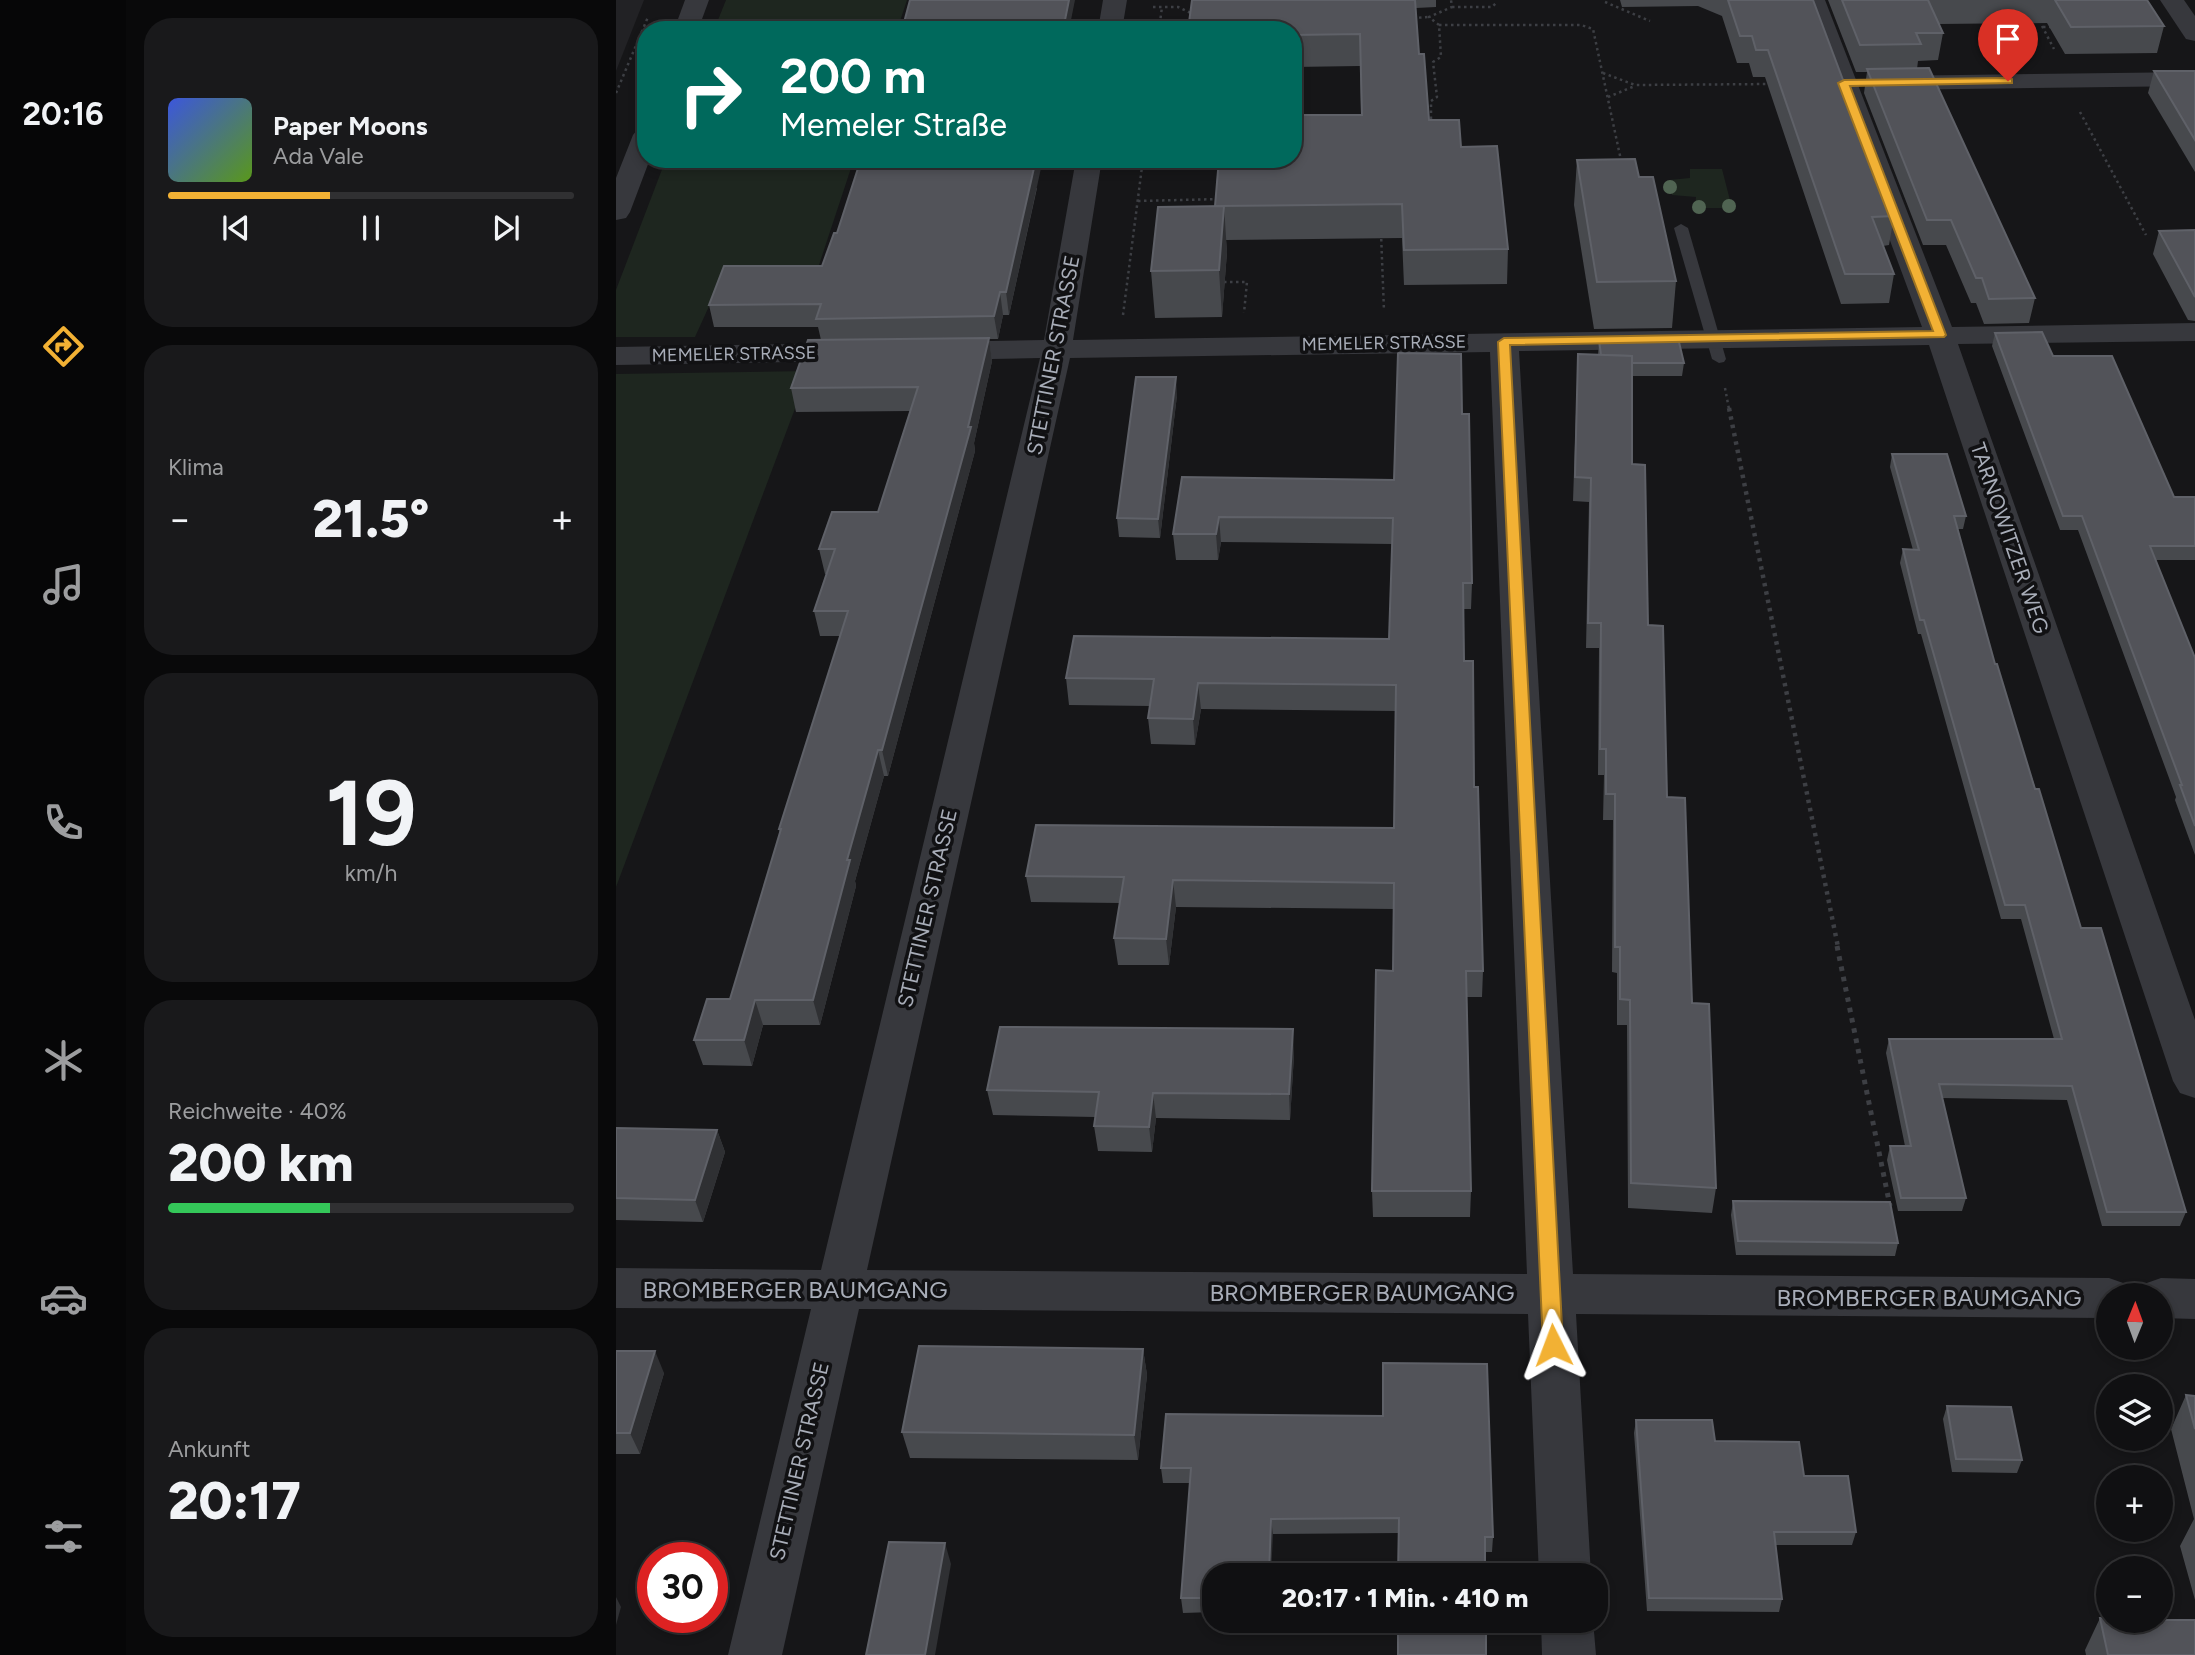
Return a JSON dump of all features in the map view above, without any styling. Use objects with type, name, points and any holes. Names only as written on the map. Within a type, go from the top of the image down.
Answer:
[{"type":"street","points":[[689,21],[697,0]]},
{"type":"street","name":"TARNOWITZER WEG","points":[[1813,0],[1940,335],[2195,1081]]},
{"type":"street","points":[[2172,0],[2195,34]]},
{"type":"street","points":[[1844,83],[2195,79]]},
{"type":"street","points":[[616,212],[637,158]]},
{"type":"street","name":"STETTINER STRASSE","points":[[755,1655],[1057,349],[1087,168]]},
{"type":"street","name":"MEMELER STRASSE","points":[[616,356],[1504,342],[1716,349],[1940,335],[2195,332]]},
{"type":"street","points":[[1504,342],[1564,1563]]},
{"type":"street","name":"BROMBERGER BAUMGANG","points":[[616,1288],[2096,1298]]},
{"type":"street","points":[[2174,1298],[2195,1299]]},
{"type":"street","points":[[1568,1633],[1569,1655]]},
{"type":"lane","points":[[1681,228],[1716,349]]},
{"type":"path","points":[[1451,0],[1452,7]]},
{"type":"path","points":[[1605,2],[1650,21]]},
{"type":"path","points":[[1406,18],[1429,17],[1452,7],[1492,7],[1496,3]]},
{"type":"path","points":[[1160,21],[1162,7]]},
{"type":"path","points":[[1113,12],[1178,7],[1198,17]]},
{"type":"path","points":[[646,21],[652,8]]},
{"type":"path","points":[[1429,17],[1439,25],[1581,24],[1593,29],[1624,177]]},
{"type":"path","points":[[1431,131],[1431,102],[1437,97],[1433,62],[1441,57],[1439,25]]},
{"type":"path","points":[[2043,27],[2056,27]]},
{"type":"path","points":[[616,93],[637,43]]},
{"type":"path","points":[[1603,73],[1635,85],[1844,83]]},
{"type":"path","points":[[2063,81],[2146,235]]},
{"type":"path","points":[[1608,97],[1635,85]]},
{"type":"path","points":[[1118,348],[1142,168]]},
{"type":"path","points":[[1138,201],[1234,199]]},
{"type":"path","points":[[1381,223],[1385,344]]},
{"type":"path","points":[[1224,282],[1247,282],[1242,346]]},
{"type":"path","points":[[1716,349],[1892,1216]]},
{"type":"shaded area","points":[[616,0],[644,0],[616,71]]},
{"type":"shaded area","points":[[726,0],[907,0],[900,21],[718,21]]},
{"type":"shaded area","points":[[663,168],[851,168],[818,268],[726,269],[695,337],[616,337],[616,290]]},
{"type":"shaded area","points":[[1690,169],[1722,169],[1732,208],[1695,208],[1696,197],[1672,195],[1669,180],[1690,178]]},
{"type":"shaded area","points":[[809,371],[616,887],[616,374]]},
{"type":"building","points":[[910,0],[1069,0],[1065,21],[904,21]]},
{"type":"building","points":[[1192,0],[1415,0],[1419,54],[1424,54],[1429,120],[1459,120],[1461,147],[1497,146],[1508,249],[1404,250],[1402,204],[1215,206],[1218,168],[1302,168],[1302,115],[1362,115],[1360,34],[1302,35],[1302,21],[1189,21]]},
{"type":"building","points":[[1728,0],[1813,0],[1894,216],[1872,217],[1894,274],[1845,274],[1768,50],[1756,50],[1752,36],[1740,36]]},
{"type":"building","points":[[1842,0],[1928,0],[1943,33],[1916,33],[1921,44],[1860,45]]},
{"type":"building","points":[[2055,0],[2147,0],[2164,26],[2071,27]]},
{"type":"building","points":[[1929,68],[2035,298],[1989,299],[1982,278],[1976,278],[1951,220],[1927,220],[1867,69]]},
{"type":"building","points":[[2154,71],[2195,71],[2195,140]]},
{"type":"building","points":[[1635,159],[1639,177],[1653,177],[1676,281],[1597,282],[1577,160]]},
{"type":"building","points":[[858,168],[1034,168],[1006,292],[1000,292],[994,316],[816,319],[821,304],[709,305],[724,266],[822,266],[834,233],[837,233]]},
{"type":"building","points":[[1224,206],[1219,270],[1151,271],[1158,207]]},
{"type":"building","points":[[2195,230],[2195,297],[2159,231]]},
{"type":"building","points":[[2042,332],[2053,356],[2112,356],[2174,497],[2195,497],[2195,546],[2150,546],[2195,658],[2195,826],[2082,516],[2063,516],[1995,333]]},
{"type":"building","points":[[989,338],[968,427],[971,427],[882,750],[878,750],[847,860],[850,860],[813,1000],[755,1000],[744,1040],[694,1040],[707,999],[730,999],[779,829],[848,611],[814,611],[835,549],[819,549],[832,512],[878,512],[918,387],[791,388],[808,340]]},
{"type":"building","points":[[1678,338],[1684,363],[1632,363],[1632,356],[1601,355],[1599,340]]},
{"type":"building","points":[[1398,353],[1461,354],[1462,414],[1469,414],[1472,583],[1463,583],[1464,661],[1473,661],[1474,787],[1478,787],[1483,971],[1466,971],[1471,1191],[1372,1191],[1376,970],[1393,971],[1394,883],[1173,880],[1166,939],[1114,938],[1124,877],[1026,876],[1036,825],[1394,828],[1396,685],[1198,683],[1193,719],[1148,718],[1154,679],[1066,678],[1074,636],[1389,639],[1393,518],[1219,517],[1216,534],[1173,534],[1182,477],[1394,480]]},
{"type":"building","points":[[1578,354],[1632,356],[1632,464],[1645,465],[1648,625],[1663,626],[1667,797],[1685,798],[1692,1003],[1709,1004],[1716,1188],[1631,1183],[1630,1000],[1620,999],[1620,947],[1615,947],[1615,794],[1606,794],[1606,749],[1600,749],[1601,623],[1588,623],[1591,478],[1575,477]]},
{"type":"building","points":[[1136,377],[1176,377],[1158,519],[1117,518]]},
{"type":"building","points":[[1892,454],[1947,454],[1966,516],[1954,516],[1995,664],[2035,789],[2039,789],[2081,928],[2101,928],[2186,1212],[2107,1212],[2072,1086],[1939,1084],[1966,1198],[1901,1198],[1890,1146],[1911,1146],[1889,1039],[2062,1039],[2025,905],[2005,905],[1924,620],[1920,620],[1903,549],[1919,550]]},
{"type":"building","points":[[1000,1027],[1293,1029],[1289,1094],[1153,1093],[1149,1127],[1094,1126],[1099,1092],[987,1090]]},
{"type":"building","points":[[616,1128],[717,1130],[695,1200],[616,1198]]},
{"type":"building","points":[[1733,1201],[1890,1202],[1898,1243],[1738,1241]]},
{"type":"building","points":[[919,1346],[1143,1349],[1134,1435],[902,1432]]},
{"type":"building","points":[[616,1351],[655,1351],[630,1433],[616,1433]]},
{"type":"building","points":[[1383,1363],[1487,1364],[1493,1537],[1485,1537],[1485,1563],[1398,1563],[1399,1518],[1271,1519],[1269,1563],[1202,1563],[1202,1598],[1181,1598],[1191,1468],[1161,1468],[1166,1414],[1383,1416]]},
{"type":"building","points":[[2186,1395],[2195,1396],[2195,1429]]},
{"type":"building","points":[[1947,1406],[2011,1407],[2022,1460],[1956,1459]]},
{"type":"building","points":[[1636,1420],[1712,1420],[1715,1441],[1799,1442],[1804,1476],[1848,1476],[1856,1532],[1774,1532],[1782,1599],[1649,1598]]},
{"type":"building","points":[[889,1542],[945,1543],[925,1655],[866,1655]]},
{"type":"building","points":[[2173,1620],[2195,1620],[2195,1655],[2108,1655],[2103,1633],[2173,1633]]},
{"type":"building","points":[[1398,1633],[1486,1633],[1486,1655],[1398,1655]]},
{"type":"route","points":[[1553,1345],[1504,342],[1940,335],[1844,83],[2008,81]]}]
